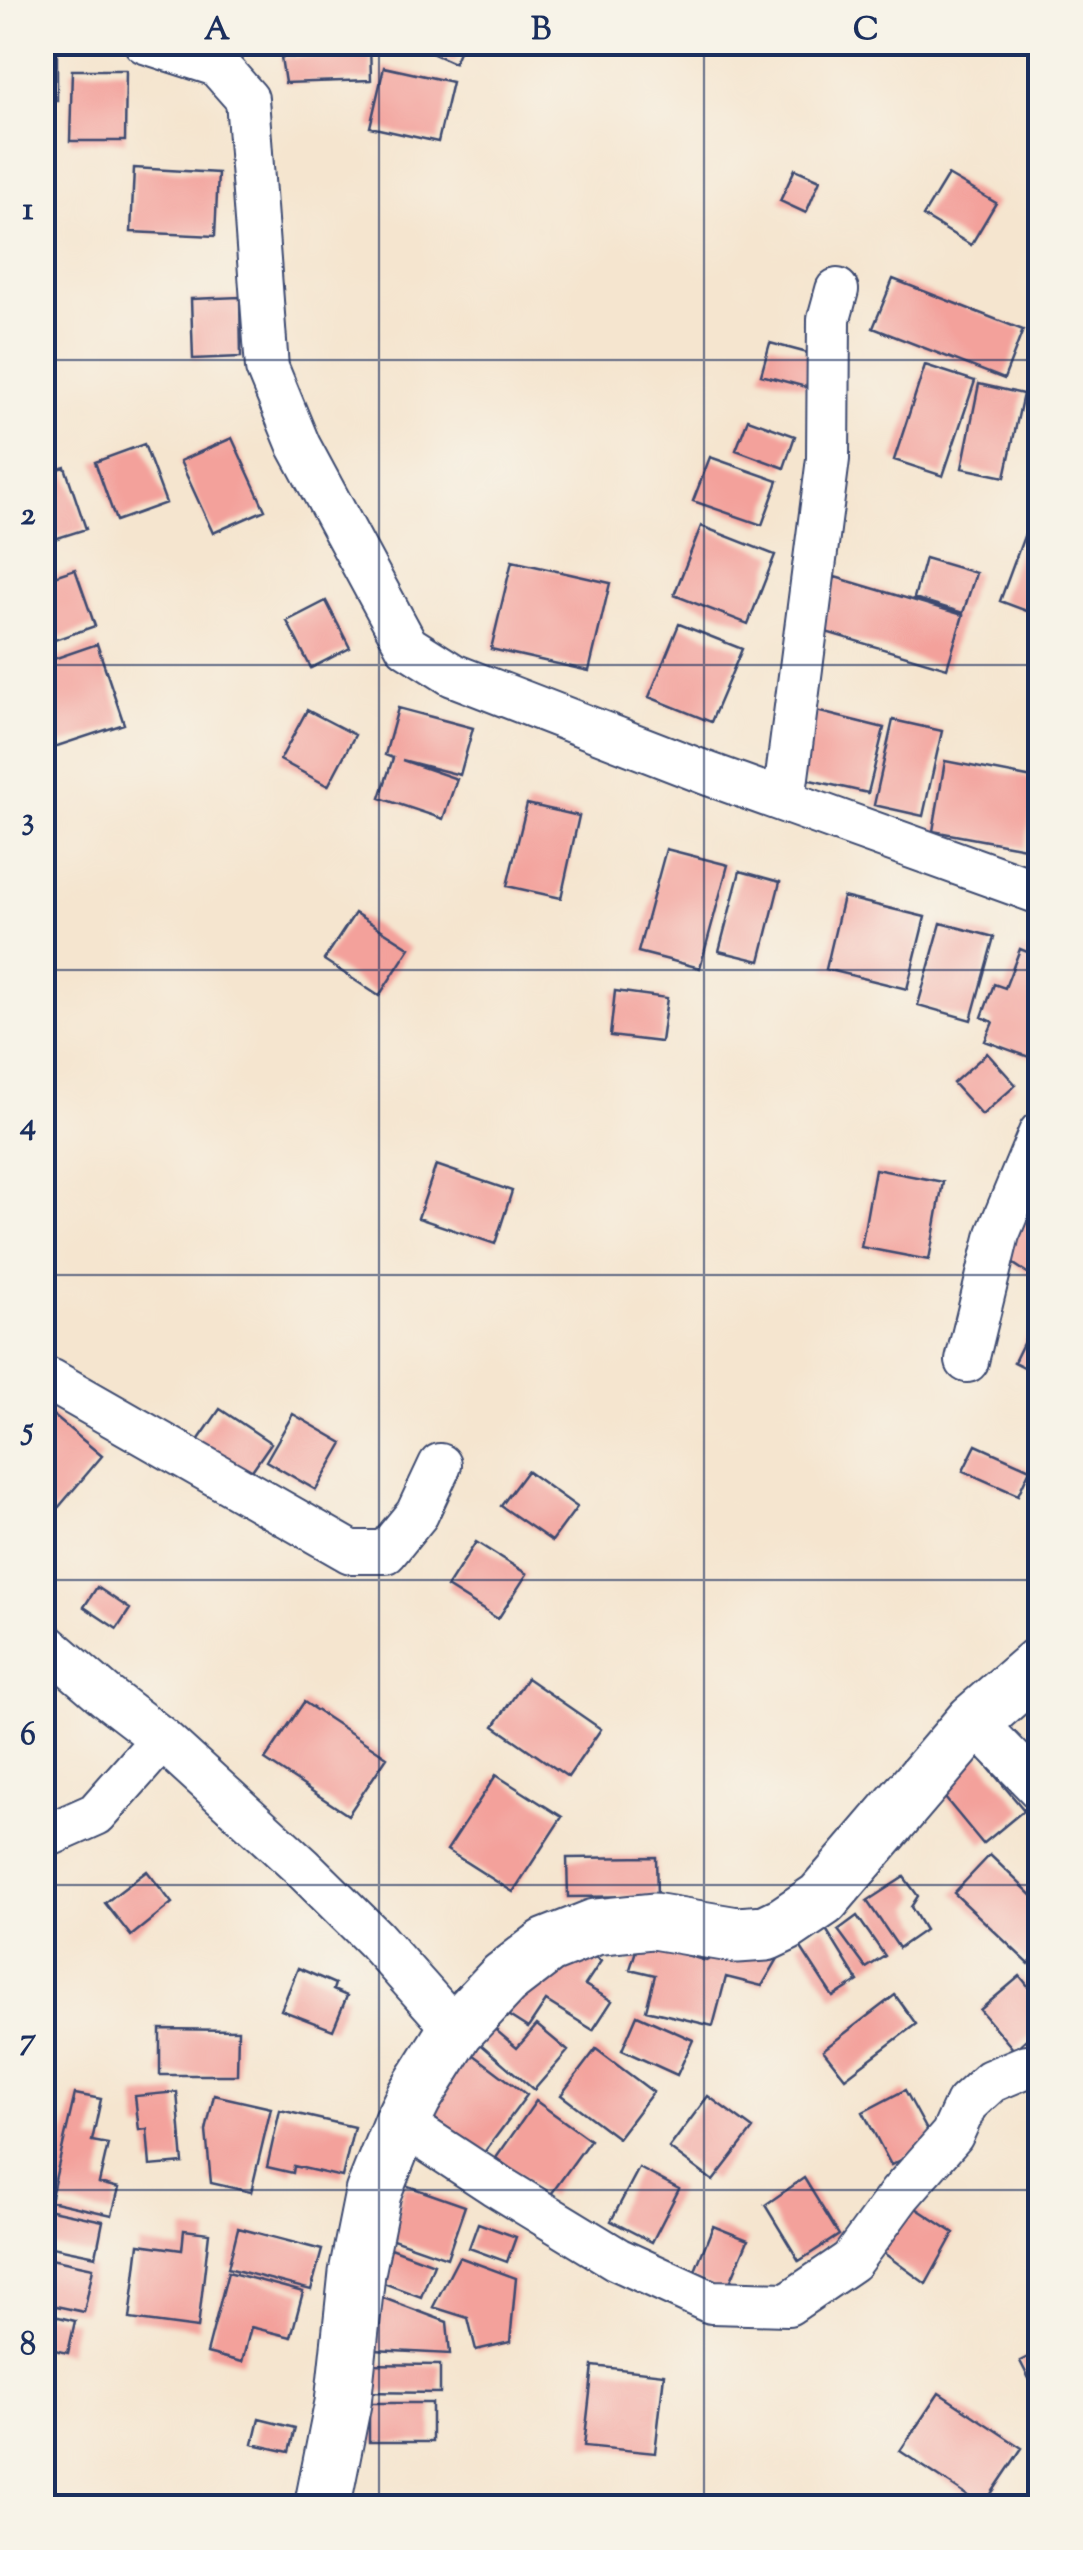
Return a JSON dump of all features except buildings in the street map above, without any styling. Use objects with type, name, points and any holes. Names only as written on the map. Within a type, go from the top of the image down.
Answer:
[{"type":"street","points":[[145,42],[216,65],[248,100],[267,368],[299,446],[407,646],[453,675],[706,773],[1040,893]]},
{"type":"street","points":[[784,800],[828,459],[829,319],[837,290]]},
{"type":"street","points":[[967,1361],[998,1234],[1040,1133]]},
{"type":"street","points":[[45,1379],[351,1552],[386,1552],[417,1514],[440,1465]]},
{"type":"street","points":[[42,1642],[162,1739],[302,1867],[363,1927],[456,2030]]},
{"type":"street","points":[[322,2508],[343,2403],[357,2273],[373,2193],[401,2123],[456,2030],[504,1979],[547,1946],[595,1927],[654,1921],[736,1935],[766,1933],[785,1924],[822,1900],[974,1722],[1040,1664]]},
{"type":"street","points":[[974,1722],[1040,1789]]},
{"type":"street","points":[[42,1838],[96,1814],[162,1739]]},
{"type":"street","points":[[401,2123],[618,2259],[712,2302],[788,2304],[851,2260],[900,2194],[952,2135],[966,2104],[991,2080],[1027,2066]]}]
